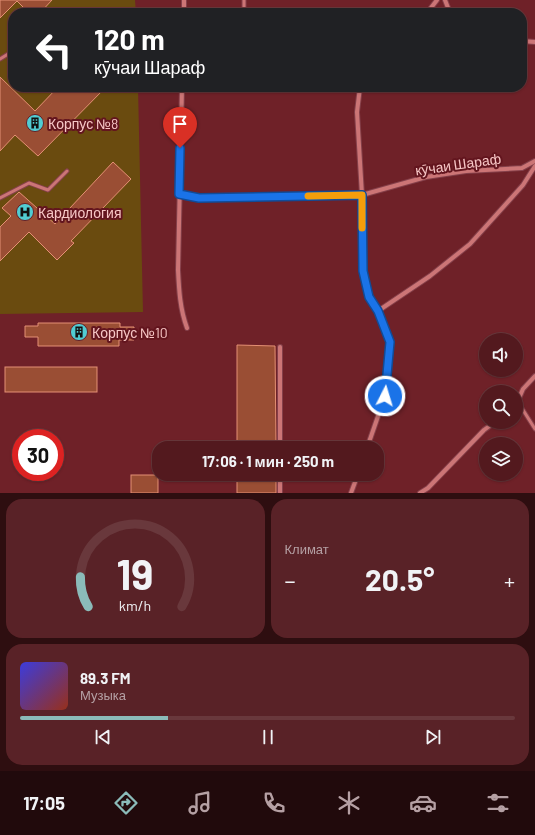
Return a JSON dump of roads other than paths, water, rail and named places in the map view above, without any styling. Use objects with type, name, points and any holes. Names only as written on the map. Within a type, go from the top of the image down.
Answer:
[{"type":"street","points":[[431,8],[437,0]]},
{"type":"street","points":[[182,92],[179,194],[179,296],[183,317],[187,328]]},
{"type":"street","points":[[359,92],[357,112],[362,195],[363,271],[369,297],[378,311],[390,342],[385,396],[369,441]]},
{"type":"street","name":"кӯчаи Шараф","points":[[179,194],[199,198],[362,195],[426,177],[466,171],[522,168],[535,161]]},
{"type":"street","points":[[378,311],[430,276],[470,244],[523,185],[535,166]]},
{"type":"street","points":[[280,347],[280,441]]},
{"type":"street","points":[[523,389],[535,376]]},
{"type":"street","points":[[420,493],[428,488],[485,429]]},
{"type":"street","points":[[280,481],[280,493]]},
{"type":"street","points":[[351,493],[355,481]]},
{"type":"lane","points":[[0,198],[29,183],[48,190],[67,171]]},
{"type":"lane","points":[[523,412],[535,429]]},
{"type":"place","name":"Корпус №8","points":[[35,123]]},
{"type":"place","name":"Кардиология","points":[[25,212]]},
{"type":"place","name":"Корпус №10","points":[[79,332]]}]
